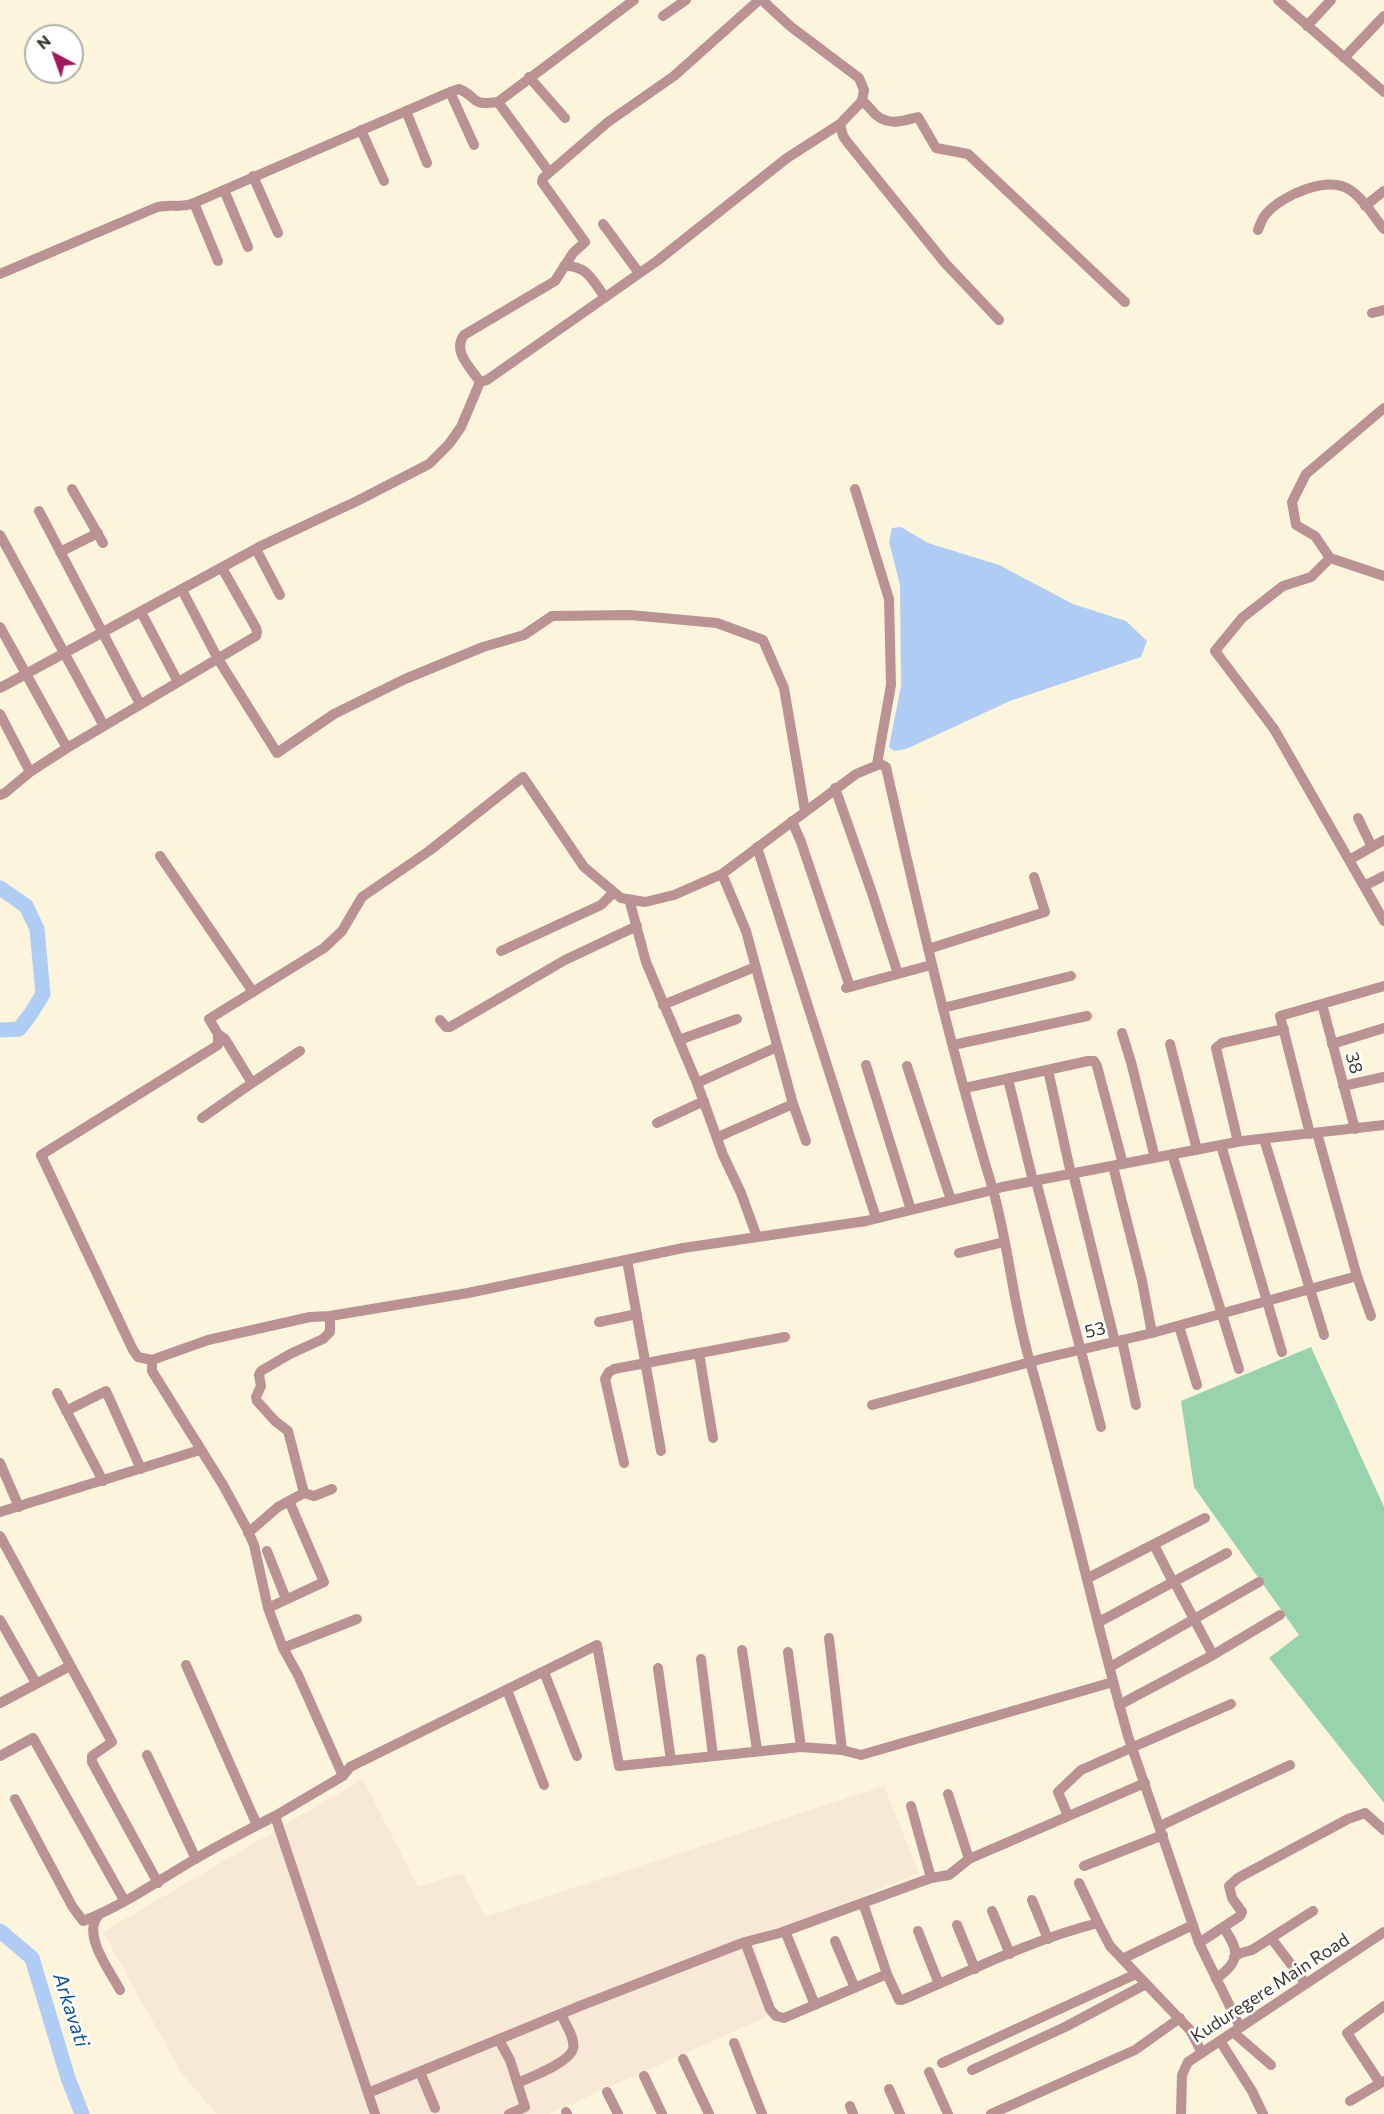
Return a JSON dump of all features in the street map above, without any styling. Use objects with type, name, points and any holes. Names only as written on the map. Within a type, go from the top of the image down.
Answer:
[{"type":"street","points":[[0,274],[155,208],[167,204],[184,208],[194,204],[253,176],[450,92],[459,90],[482,104],[498,102],[634,0]]},
{"type":"street","points":[[663,16],[686,0]]},
{"type":"street","points":[[761,0],[790,26],[859,78],[864,90],[862,101],[840,124],[787,158],[639,273],[487,380],[480,382],[459,352],[459,342],[464,335],[555,281],[573,253],[585,242],[542,182],[549,172],[608,122],[674,76],[761,0]]},
{"type":"street","points":[[1278,0],[1384,92]]},
{"type":"street","points":[[1307,26],[1332,0]]},
{"type":"street","points":[[1344,58],[1384,16]]},
{"type":"street","points":[[530,77],[565,118]]},
{"type":"street","points":[[450,92],[474,145]]},
{"type":"street","points":[[862,101],[878,116],[895,123],[918,117],[936,148],[968,154],[1125,302]]},
{"type":"street","points":[[498,102],[549,172]]},
{"type":"street","points":[[406,111],[427,164]]},
{"type":"street","points":[[840,124],[848,144],[945,264],[999,320]]},
{"type":"street","points":[[361,130],[384,181]]},
{"type":"street","points":[[253,176],[278,233]]},
{"type":"street","points":[[1258,230],[1265,214],[1279,203],[1319,185],[1340,184],[1352,191],[1384,229]]},
{"type":"street","points":[[224,190],[248,247]]},
{"type":"street","points":[[1365,206],[1384,191]]},
{"type":"street","points":[[194,204],[219,261]]},
{"type":"street","points":[[603,224],[639,273]]},
{"type":"street","points":[[564,266],[583,268],[605,297]]},
{"type":"street","points":[[1372,313],[1384,310]]},
{"type":"street","points":[[0,688],[256,549],[429,464],[449,444],[461,427],[480,382]]},
{"type":"street","points":[[1384,408],[1306,474],[1292,502],[1296,525],[1315,536],[1330,558],[1384,576]]},
{"type":"street","points":[[60,552],[100,538],[72,489]]},
{"type":"street","points":[[855,489],[889,599],[891,685],[882,766],[931,965],[993,1190],[1030,1363],[1088,1578],[1119,1705],[1199,1943],[1237,2029],[1271,2065]]},
{"type":"street","points":[[39,511],[140,704]]},
{"type":"street","points":[[0,535],[104,726]]},
{"type":"street","points":[[256,549],[280,595]]},
{"type":"street","points":[[1330,558],[1311,577],[1283,586],[1242,618],[1215,651],[1274,729],[1384,921]]},
{"type":"street","points":[[0,795],[67,748],[252,639],[257,632],[222,568]]},
{"type":"street","points":[[182,590],[218,659],[277,753],[334,714],[405,679],[483,647],[524,635],[552,616],[630,615],[717,623],[763,640],[784,688],[805,811]]},
{"type":"street","points":[[141,612],[178,682]]},
{"type":"street","points":[[0,627],[67,748]]},
{"type":"street","points":[[0,714],[30,772]]},
{"type":"street","points":[[252,1083],[225,1039],[218,1034],[209,1019],[324,948],[342,931],[362,897],[429,851],[523,777],[584,867],[621,898],[645,902],[674,895],[722,874],[835,788],[856,774],[882,766]]},
{"type":"street","points":[[835,788],[898,974]]},
{"type":"street","points":[[1359,818],[1372,847]]},
{"type":"street","points":[[792,821],[801,842],[848,988],[931,965]]},
{"type":"street","points":[[1349,860],[1384,840]]},
{"type":"street","points":[[757,847],[876,1218]]},
{"type":"street","points":[[160,856],[253,992]]},
{"type":"street","points":[[722,874],[746,931],[793,1104],[806,1141]]},
{"type":"street","points":[[1364,886],[1384,876]]},
{"type":"street","points":[[928,949],[1044,912],[1034,877]]},
{"type":"street","points":[[501,951],[601,905],[614,892]]},
{"type":"street","points":[[629,899],[646,962],[697,1083],[723,1155],[741,1193],[757,1237]]},
{"type":"street","points":[[440,1020],[446,1028],[450,1027],[565,960],[637,926]]},
{"type":"street","points":[[663,1005],[755,967]]},
{"type":"street","points":[[943,1008],[1071,976]]},
{"type":"street","points":[[1371,1316],[1280,1016],[1384,986]]},
{"type":"street","name":"38","points":[[1322,1004],[1355,1129]]},
{"type":"street","points":[[953,1045],[1086,1016]]},
{"type":"street","points":[[678,1040],[737,1019]]},
{"type":"street","points":[[1332,1044],[1384,1028]]},
{"type":"street","points":[[1238,1142],[1216,1048],[1222,1043],[1284,1029]]},
{"type":"street","points":[[1122,1033],[1155,1158]]},
{"type":"street","points":[[218,1034],[218,1045],[41,1155],[138,1357],[152,1360],[208,1340],[310,1317],[330,1316],[468,1293],[683,1248],[876,1218],[1034,1181],[1172,1154],[1264,1138],[1384,1125]]},
{"type":"street","points":[[1170,1044],[1197,1150]]},
{"type":"street","points":[[697,1083],[777,1047]]},
{"type":"street","points":[[202,1118],[300,1051]]},
{"type":"street","points":[[965,1088],[1094,1061],[1100,1076],[1152,1333]]},
{"type":"street","points":[[866,1065],[911,1210]]},
{"type":"street","points":[[907,1066],[951,1200]]},
{"type":"street","points":[[1048,1070],[1072,1174],[1136,1405]]},
{"type":"street","points":[[1343,1086],[1384,1077]]},
{"type":"street","points":[[1008,1079],[1101,1427]]},
{"type":"street","points":[[657,1123],[704,1101]]},
{"type":"street","points":[[718,1137],[793,1104]]},
{"type":"street","points":[[1264,1138],[1324,1335]]},
{"type":"street","points":[[1221,1145],[1282,1352]]},
{"type":"street","points":[[1172,1154],[1239,1369]]},
{"type":"street","points":[[959,1253],[1004,1242]]},
{"type":"street","points":[[627,1260],[662,1451]]},
{"type":"street","name":"53","points":[[872,1405],[1045,1358],[1179,1326],[1357,1275]]},
{"type":"street","points":[[599,1322],[637,1314]]},
{"type":"street","points":[[304,1492],[288,1431],[275,1421],[257,1401],[256,1397],[261,1386],[259,1375],[261,1371],[290,1354],[323,1339],[330,1332],[330,1316]]},
{"type":"street","points":[[1179,1326],[1197,1385]]},
{"type":"street","points":[[624,1463],[605,1379],[609,1372],[614,1369],[784,1337]]},
{"type":"street","points":[[699,1353],[713,1437]]},
{"type":"street","points":[[152,1360],[152,1371],[223,1485],[254,1545],[268,1608],[283,1648],[298,1675],[343,1776]]},
{"type":"street","points":[[66,1411],[106,1391],[141,1469]]},
{"type":"street","points":[[57,1393],[103,1481]]},
{"type":"street","points":[[0,1512],[200,1450]]},
{"type":"street","points":[[0,1463],[19,1507]]},
{"type":"street","points":[[304,1492],[314,1496],[332,1490]]},
{"type":"street","points":[[248,1533],[278,1507],[304,1492]]},
{"type":"street","points":[[268,1608],[324,1582],[289,1502]]},
{"type":"street","points":[[1088,1578],[1206,1518]]},
{"type":"street","points":[[0,1536],[112,1742],[92,1756],[92,1762],[158,1882]]},
{"type":"street","points":[[1154,1545],[1213,1655]]},
{"type":"street","points":[[267,1551],[286,1599]]},
{"type":"street","points":[[1099,1622],[1175,1584],[1227,1553]]},
{"type":"street","points":[[1110,1667],[1259,1582]]},
{"type":"street","points":[[1119,1705],[1213,1655],[1280,1615]]},
{"type":"street","points":[[283,1648],[357,1619]]},
{"type":"street","points":[[0,1620],[36,1683]]},
{"type":"street","points":[[829,1638],[842,1750]]},
{"type":"street","points":[[15,1798],[72,1906],[83,1921],[98,1916],[196,1858],[275,1816],[343,1776],[350,1767],[597,1645],[619,1766],[801,1747],[842,1750],[861,1755],[1113,1682]]},
{"type":"street","points":[[742,1650],[757,1750]]},
{"type":"street","points":[[788,1652],[801,1747]]},
{"type":"street","points":[[700,1659],[713,1756]]},
{"type":"street","points":[[186,1665],[257,1826]]},
{"type":"street","points":[[0,1703],[70,1666]]},
{"type":"street","points":[[658,1668],[671,1761]]},
{"type":"street","points":[[544,1672],[577,1756]]},
{"type":"street","points":[[507,1690],[544,1785]]},
{"type":"street","points":[[1068,1816],[1058,1792],[1081,1770],[1232,1704]]},
{"type":"street","points":[[0,1756],[33,1738],[124,1900]]},
{"type":"street","points":[[147,1755],[196,1858]]},
{"type":"street","points":[[1084,1866],[1290,1765]]},
{"type":"street","points":[[368,2094],[561,2014],[744,1942],[785,1931],[931,1878],[949,1875],[969,1859],[1145,1783]]},
{"type":"street","points":[[948,1794],[969,1859]]},
{"type":"street","points":[[911,1806],[931,1878]]},
{"type":"street","points":[[1199,1943],[1240,1916],[1242,1912],[1232,1898],[1229,1886],[1238,1878],[1348,1819],[1365,1813],[1384,1830]]},
{"type":"street","points":[[275,1816],[375,2114]]},
{"type":"street","points":[[1079,1883],[1110,1946],[1180,2018],[1190,2030],[1202,2053]]},
{"type":"street","points":[[1032,1900],[1048,1939]]},
{"type":"street","points":[[863,1903],[887,1974],[899,2001],[1048,1939],[1098,1923]]},
{"type":"street","points":[[992,1911],[1010,1954]]},
{"type":"street","points":[[1234,1957],[1252,1950],[1313,1911]]},
{"type":"street","points":[[98,1916],[92,1922],[92,1934],[120,1990]]},
{"type":"street","points":[[1122,1959],[1193,1924]]},
{"type":"street","points":[[957,1925],[975,1969]]},
{"type":"street","points":[[1216,1979],[1229,1969],[1236,1951],[1234,1943],[1223,1927]]},
{"type":"street","points":[[918,1930],[939,1984]]},
{"type":"street","points":[[785,1931],[815,2005]]},
{"type":"street","name":"Kuduregere Main Road","points":[[1181,2114],[1182,2074],[1188,2062],[1384,1932]]},
{"type":"street","points":[[1271,1938],[1306,1984]]},
{"type":"street","points":[[835,1941],[855,1988]]},
{"type":"street","points":[[744,1942],[772,2013],[781,2018],[887,1974]]},
{"type":"street","points":[[942,2063],[1136,1974]]},
{"type":"street","points":[[972,2070],[1065,2027],[1146,1984]]},
{"type":"street","points":[[1350,2101],[1382,2082],[1347,2033],[1384,2006]]},
{"type":"street","points":[[518,2083],[569,2056],[573,2049],[572,2039],[561,2014]]},
{"type":"street","points":[[991,2114],[1135,2050],[1180,2018]]},
{"type":"street","points":[[499,2040],[510,2060],[525,2107],[509,2114]]},
{"type":"street","points":[[1220,2041],[1252,2091],[1263,2114]]},
{"type":"street","points":[[734,2043],[762,2114]]},
{"type":"street","points":[[683,2059],[709,2114]]},
{"type":"street","points":[[420,2072],[435,2108]]},
{"type":"street","points":[[929,2072],[948,2114]]},
{"type":"street","points":[[644,2076],[662,2114]]},
{"type":"street","points":[[889,2089],[900,2114]]},
{"type":"street","points":[[607,2092],[618,2114]]},
{"type":"shaded area","points":[[363,1779],[418,1887],[463,1873],[485,1917],[884,1786],[919,1873],[754,1940],[771,2015],[549,2114],[217,2114],[182,2074],[103,1932]]},
{"type":"green space","points":[[1311,1347],[1384,1507],[1384,1803],[1269,1658],[1299,1635],[1194,1487],[1181,1401]]},
{"type":"water","points":[[901,527],[928,543],[999,565],[1073,604],[1126,621],[1147,641],[1141,657],[1010,701],[906,749],[894,751],[889,747],[901,686],[900,585],[889,542],[892,528]]},
{"type":"waterway","name":"Arkavati","points":[[0,888],[26,906],[37,929],[43,994],[19,1029],[0,1030]]},
{"type":"waterway","name":"Arkavati","points":[[0,1931],[32,1958],[68,2078],[82,2114]]}]
